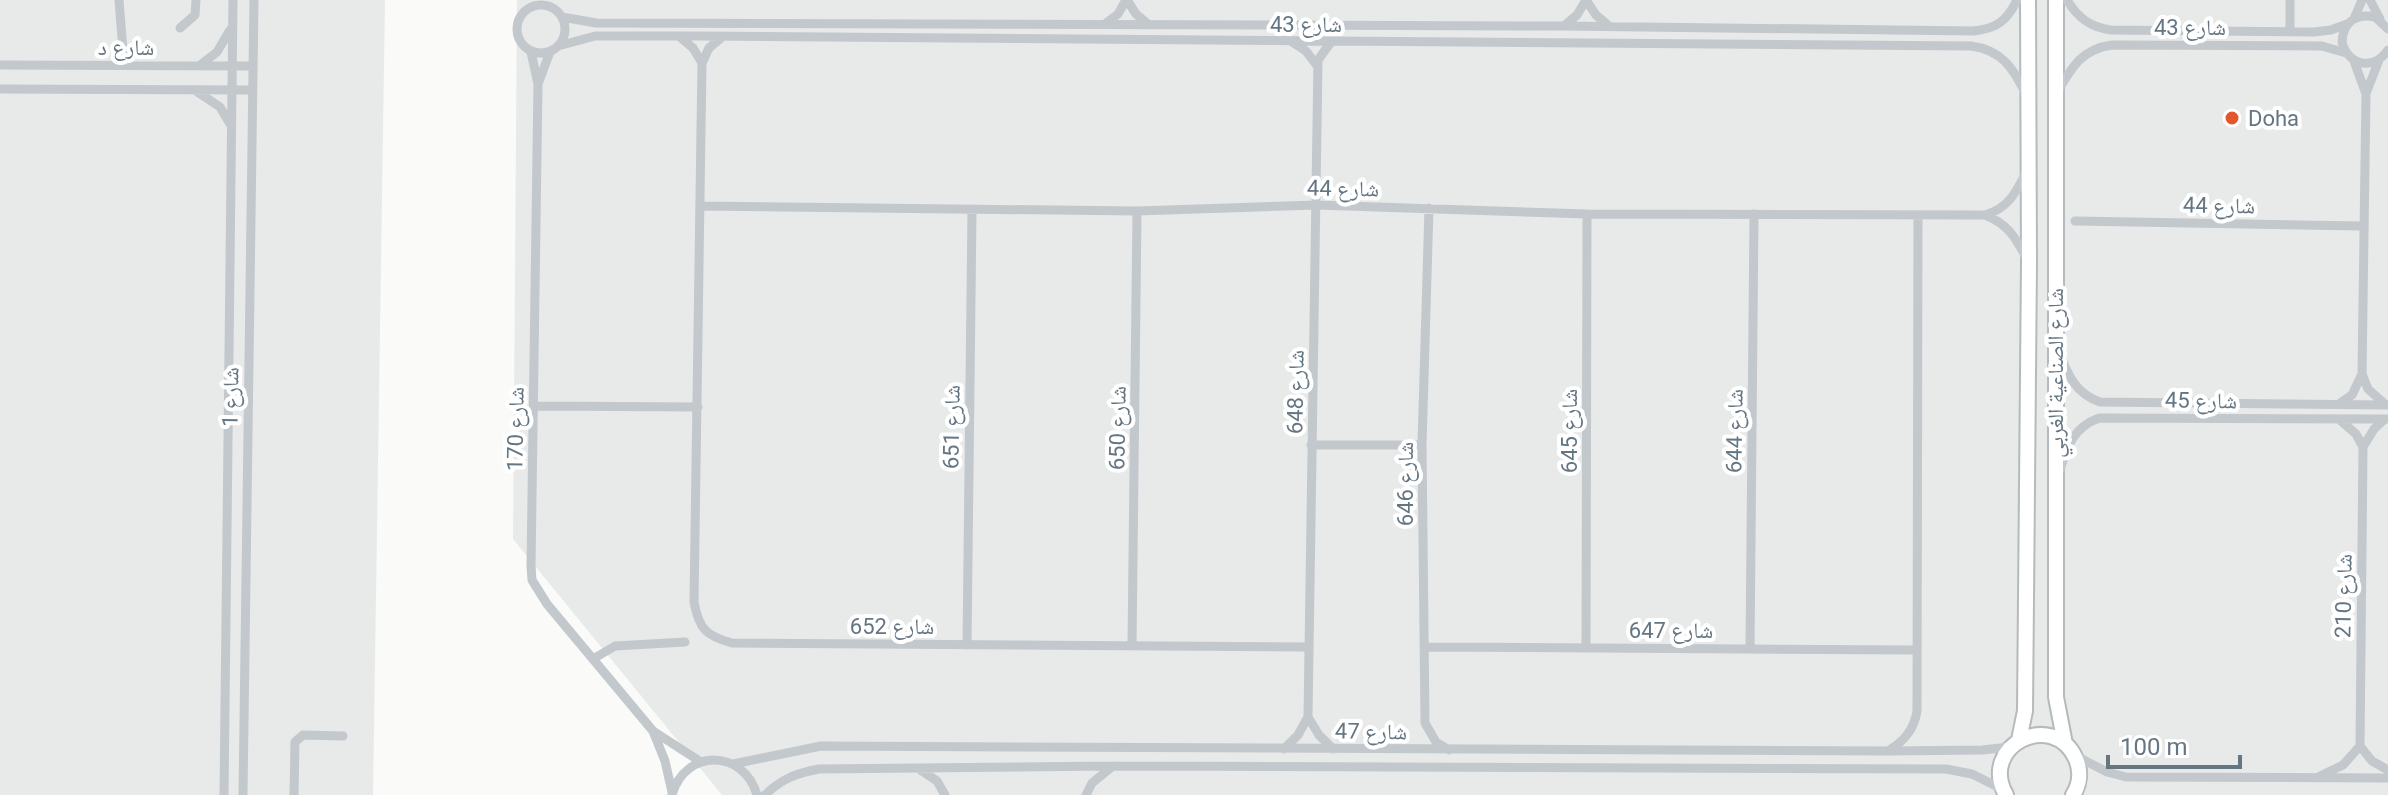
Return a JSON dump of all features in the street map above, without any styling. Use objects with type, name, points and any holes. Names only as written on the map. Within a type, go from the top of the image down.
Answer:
[{"type":"main road","name":"شارع الصناعية الغربي","points":[[2004,792],[1999,776],[2001,763],[2014,744],[2025,711],[2028,0]]},
{"type":"main road","name":"شارع الصناعية الغربي","points":[[2056,0],[2056,697],[2079,777],[2073,795]]},
{"type":"main road","points":[[2014,744],[2043,735],[2069,749]]},
{"type":"street","points":[[119,0],[123,51],[129,65]]},
{"type":"street","points":[[180,28],[195,15],[196,0]]},
{"type":"street","name":"شارع 1","points":[[224,795],[233,0]]},
{"type":"street","name":"شارع 1","points":[[243,795],[254,0]]},
{"type":"street","points":[[1105,25],[1118,14],[1127,0],[1136,14],[1149,25]]},
{"type":"street","points":[[1564,26],[1577,15],[1586,0],[1596,15],[1610,27]]},
{"type":"street","name":"شارع 43","points":[[562,17],[596,23],[1986,30],[2002,22],[2017,0]]},
{"type":"street","name":"شارع 43","points":[[2067,0],[2082,19],[2101,29],[2323,32],[2364,15],[2385,24]]},
{"type":"street","points":[[2290,0],[2290,32]]},
{"type":"street","points":[[2362,0],[2342,35],[2366,94]]},
{"type":"street","points":[[2370,0],[2385,24]]},
{"type":"street","points":[[532,3],[550,3],[562,17],[565,32],[554,49],[531,52],[523,46],[516,29],[523,12],[532,3]]},
{"type":"street","points":[[199,66],[224,43],[233,23]]},
{"type":"street","name":"شارع 43","points":[[554,49],[595,36],[1971,46],[1984,47],[2001,56],[2013,70],[2028,99]]},
{"type":"street","points":[[679,36],[693,48],[702,63]]},
{"type":"street","points":[[702,63],[709,48],[722,37]]},
{"type":"street","points":[[1290,42],[1306,51],[1318,67]]},
{"type":"street","name":"شارع 648","points":[[1308,717],[1318,60],[1331,42]]},
{"type":"street","name":"شارع 43","points":[[2056,94],[2079,58],[2100,47],[2322,46],[2369,64],[2385,54]]},
{"type":"street","name":"شارع 170","points":[[538,84],[554,49]]},
{"type":"street","name":"شارع 170","points":[[531,52],[538,84],[532,580],[547,604],[653,731],[701,762]]},
{"type":"street","points":[[2385,54],[2366,94],[2362,374],[2368,389],[2387,405]]},
{"type":"street","name":"شارع 652","points":[[702,63],[694,602],[702,629],[716,639],[732,643],[1309,647]]},
{"type":"street","name":"شارع د","points":[[0,65],[252,66]]},
{"type":"street","name":"شارع د","points":[[0,89],[251,90]]},
{"type":"street","points":[[192,90],[212,99],[231,125]]},
{"type":"street","points":[[1985,215],[2004,207],[2011,200],[2028,168]]},
{"type":"street","name":"شارع 44","points":[[700,206],[1137,211],[1317,205],[1587,214],[1985,215]]},
{"type":"street","name":"شارع 646","points":[[1429,208],[1422,445],[1425,723],[1436,742],[1449,750]]},
{"type":"street","name":"شارع 651","points":[[967,645],[972,209]]},
{"type":"street","name":"شارع 650","points":[[1132,646],[1137,211]]},
{"type":"street","name":"شارع 645","points":[[1586,648],[1587,214]]},
{"type":"street","name":"شارع 644","points":[[1750,649],[1754,214]]},
{"type":"street","points":[[1888,751],[1907,736],[1915,722],[1918,215]]},
{"type":"street","points":[[1985,215],[2011,231],[2029,262]]},
{"type":"street","name":"شارع 44","points":[[2075,221],[2362,226]]},
{"type":"street","name":"شارع 45","points":[[2055,342],[2071,381],[2079,391],[2100,402],[2387,405]]},
{"type":"street","points":[[2339,404],[2352,395],[2362,374]]},
{"type":"street","points":[[534,406],[698,407]]},
{"type":"street","points":[[228,416],[248,417]]},
{"type":"street","name":"شارع 45","points":[[2055,485],[2078,429],[2099,418],[2387,419]]},
{"type":"street","points":[[2363,447],[2374,429],[2387,419]]},
{"type":"street","points":[[2339,420],[2356,434],[2363,447]]},
{"type":"street","points":[[1311,445],[1422,445]]},
{"type":"street","name":"شارع 210","points":[[2360,746],[2363,447]]},
{"type":"street","points":[[593,659],[615,646],[685,642]]},
{"type":"street","name":"شارع 647","points":[[1424,647],[1917,650]]},
{"type":"street","points":[[1283,749],[1298,735],[1308,717],[1319,735],[1333,749]]},
{"type":"street","name":"شارع 170","points":[[653,731],[665,761],[672,794]]},
{"type":"street","points":[[294,795],[295,742],[303,735],[343,736]]},
{"type":"street","name":"شارع 47","points":[[701,762],[723,760],[733,764],[821,746],[1888,751],[1982,750],[2014,744]]},
{"type":"street","points":[[2316,778],[2343,765],[2360,746],[2372,761],[2388,770]]},
{"type":"street","points":[[2069,749],[2090,765],[2126,777],[2388,778]]},
{"type":"street","points":[[672,794],[683,773],[701,762]]},
{"type":"street","points":[[733,764],[748,776],[757,795]]},
{"type":"street","points":[[1086,795],[1092,783],[1113,766]]},
{"type":"street","name":"شارع 47","points":[[765,795],[799,772],[819,769],[1113,766],[1946,769],[1972,774],[2004,792]]},
{"type":"street","points":[[916,768],[937,781],[945,795]]},
{"type":"shaded area","points":[[0,0],[385,0],[373,795],[0,795]]},
{"type":"shaded area","points":[[517,0],[2388,0],[2388,795],[722,795],[513,539]]},
{"type":"place","name":"Doha","points":[[2232,118]]}]
